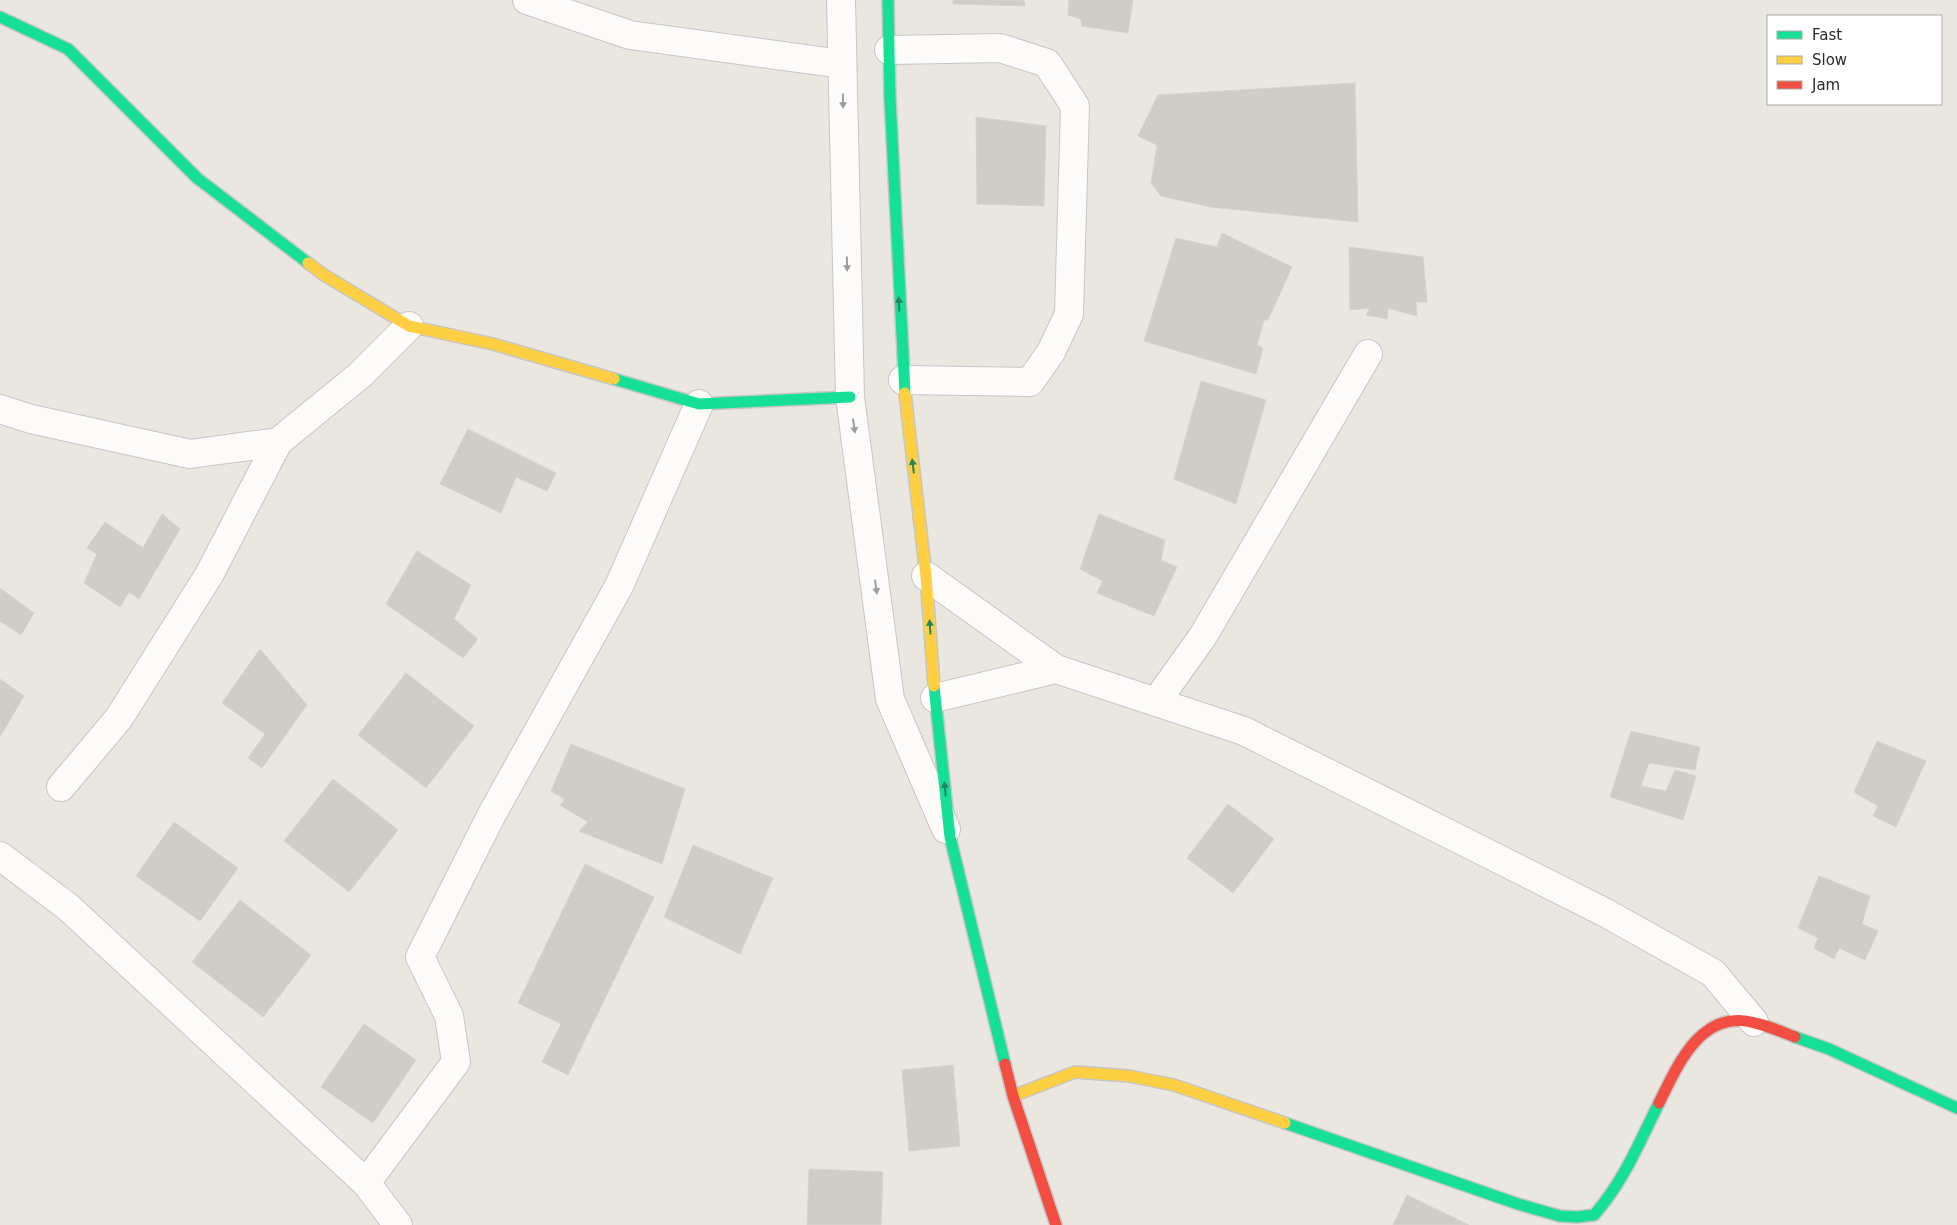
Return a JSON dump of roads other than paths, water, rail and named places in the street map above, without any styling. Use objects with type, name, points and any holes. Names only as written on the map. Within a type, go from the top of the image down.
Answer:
[{"type":"street","points":[[527,0],[630,35],[842,64]]},
{"type":"street","points":[[841,0],[850,397],[890,699],[950,838]]},
{"type":"street","points":[[888,0],[903,380],[926,576],[935,698],[950,838],[1013,1096],[1056,1225]]},
{"type":"street","points":[[0,17],[68,49],[197,178],[324,275],[409,326],[493,344],[698,404],[850,397]]},
{"type":"street","points":[[889,50],[1000,48],[1047,63],[1075,106],[1069,314],[1051,352],[1030,382],[903,380]]},
{"type":"street","points":[[61,787],[119,718],[199,592],[278,442],[360,375],[409,326]]},
{"type":"street","points":[[1156,702],[1203,636],[1368,354]]},
{"type":"street","points":[[366,1183],[456,1062],[448,1016],[420,957],[492,814],[619,586],[698,404]]},
{"type":"street","points":[[0,409],[31,419],[190,454],[278,442]]},
{"type":"street","points":[[926,576],[1056,669],[1244,731],[1604,912],[1713,973],[1754,1022]]},
{"type":"street","points":[[935,698],[1056,669]]},
{"type":"street","points":[[0,856],[68,907],[366,1183],[398,1225]]},
{"type":"street","points":[[1013,1096],[1075,1072],[1129,1076],[1174,1086],[1430,1172],[1518,1204],[1560,1216],[1577,1217],[1594,1215],[1606,1202],[1621,1178],[1678,1065],[1691,1046],[1710,1028],[1730,1021],[1754,1022],[1828,1048],[1957,1108]]}]
